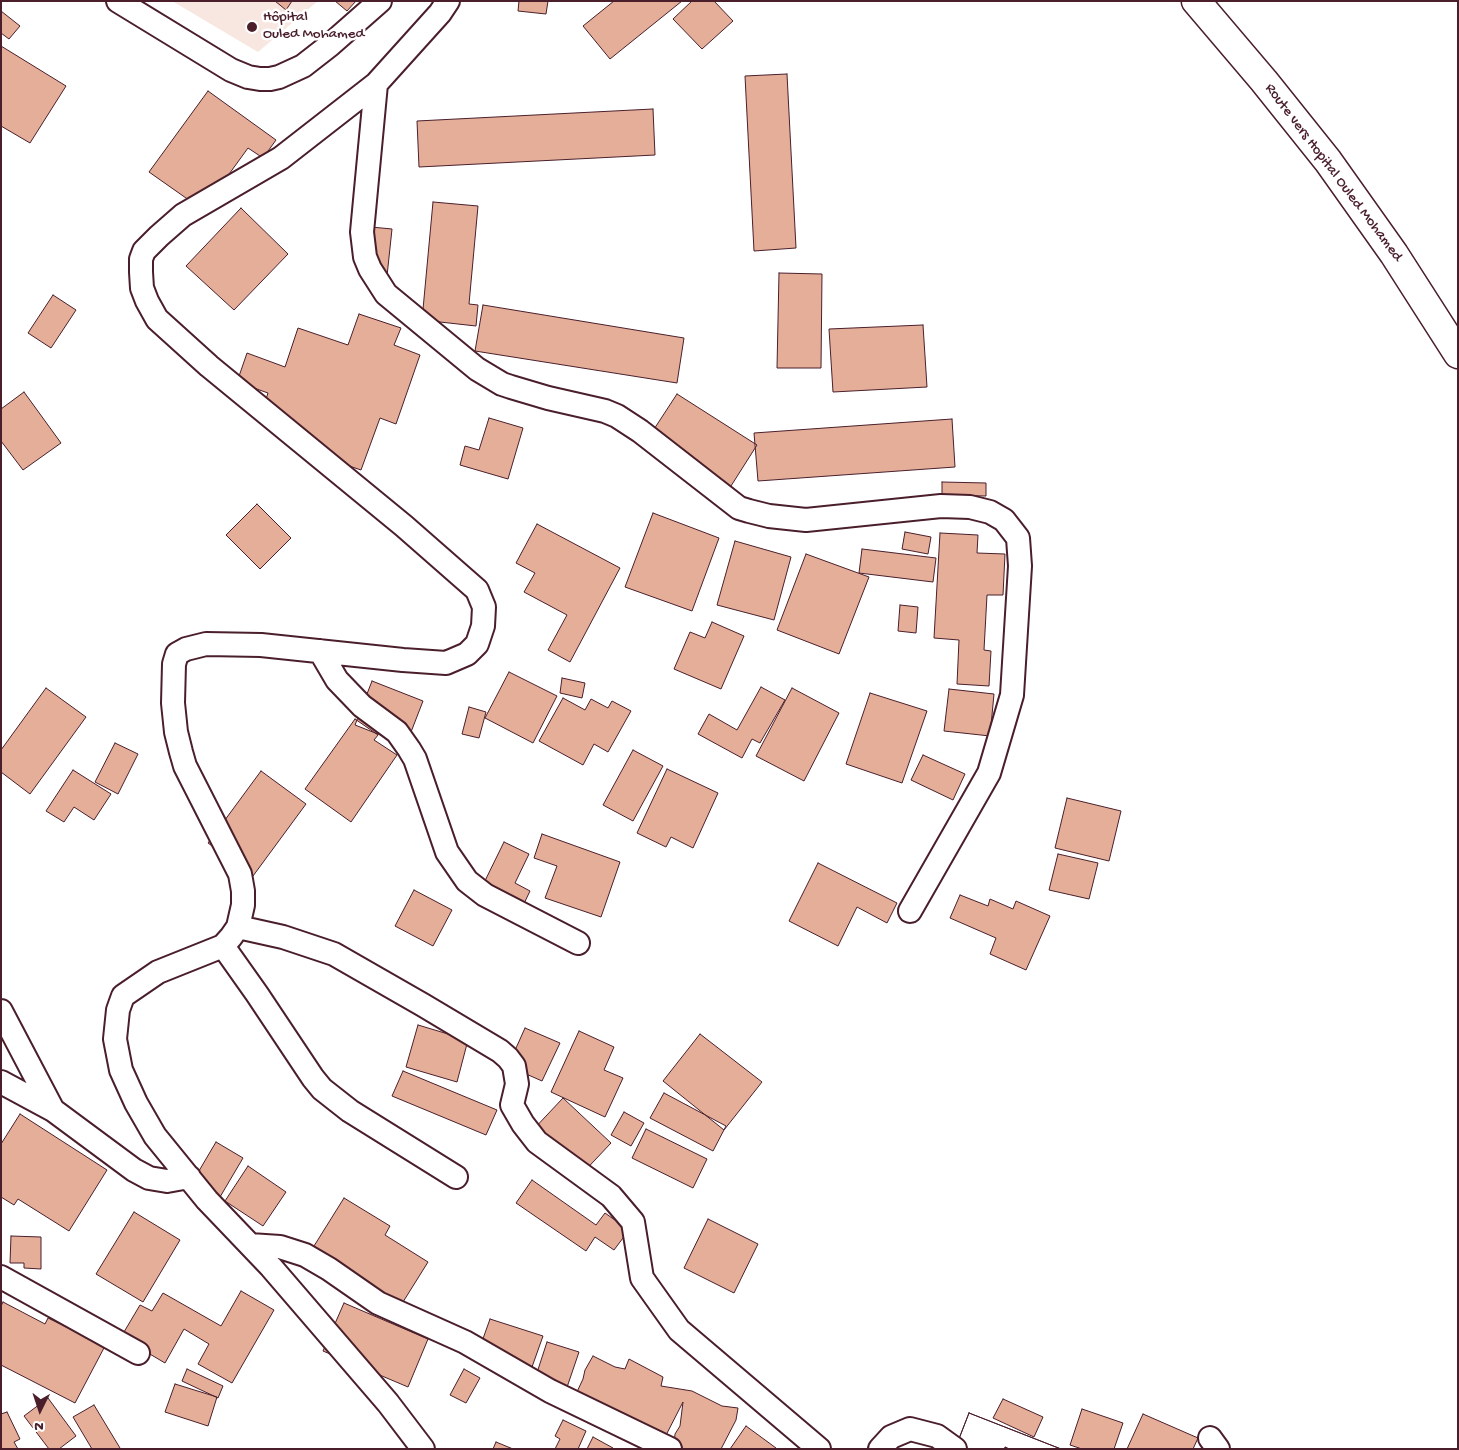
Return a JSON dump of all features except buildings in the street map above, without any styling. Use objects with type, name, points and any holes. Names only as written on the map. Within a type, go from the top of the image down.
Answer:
[{"type":"street","points":[[118,1],[231,70],[248,77],[260,79],[279,77],[303,66],[380,1]]},
{"type":"street","points":[[422,1449],[388,1403],[271,1268],[208,1200],[155,1136],[136,1103],[121,1070],[115,1040],[118,1010],[123,996],[158,972],[223,946],[238,927],[243,905],[240,874],[185,766],[181,752],[176,732],[173,703],[174,664],[178,654],[186,649],[206,644],[261,645],[446,663],[467,654],[477,644],[483,626],[484,607],[476,590],[404,526],[209,366],[157,319],[142,288],[142,259],[144,251],[159,236],[183,215],[281,158],[376,84],[440,13],[448,1]]},
{"type":"street","name":"Route vers Hopital Ouled Mohamed","points":[[1196,1],[1264,81],[1328,161],[1394,254],[1458,354]]},
{"type":"street","points":[[376,84],[362,232],[365,257],[370,269],[386,294],[477,368],[502,384],[548,398],[605,411],[617,416],[640,431],[739,508],[769,516],[806,520],[941,506],[970,507],[990,512],[1004,520],[1018,538],[1020,566],[1012,696],[989,773],[910,911]]},
{"type":"street","points":[[320,651],[337,680],[362,706],[397,732],[416,759],[447,852],[467,880],[485,895],[578,943]]},
{"type":"street","points":[[238,927],[283,937],[334,954],[452,1022],[500,1051],[508,1058],[514,1066],[517,1084],[512,1105],[523,1124],[537,1142],[611,1196],[633,1222],[642,1278],[678,1330],[819,1449]]},
{"type":"street","points":[[223,946],[313,1078],[322,1088],[350,1110],[456,1177]]},
{"type":"street","points":[[1,1011],[53,1110]]},
{"type":"street","points":[[1,1082],[53,1110],[134,1170],[149,1178],[167,1181],[189,1177]]},
{"type":"street","points":[[250,1245],[280,1247],[305,1255],[378,1303],[465,1342],[550,1391],[670,1449]]},
{"type":"street","points":[[1,1277],[138,1354]]},
{"type":"street","points":[[880,1449],[891,1437],[910,1429],[937,1436],[954,1449]]},
{"type":"shaded area","name":"Hôpital Ouled Mohamed","points":[[172,1],[318,1],[258,52]]},
{"type":"place","name":"Hôpital Ouled Mohamed","points":[[252,27]]}]
